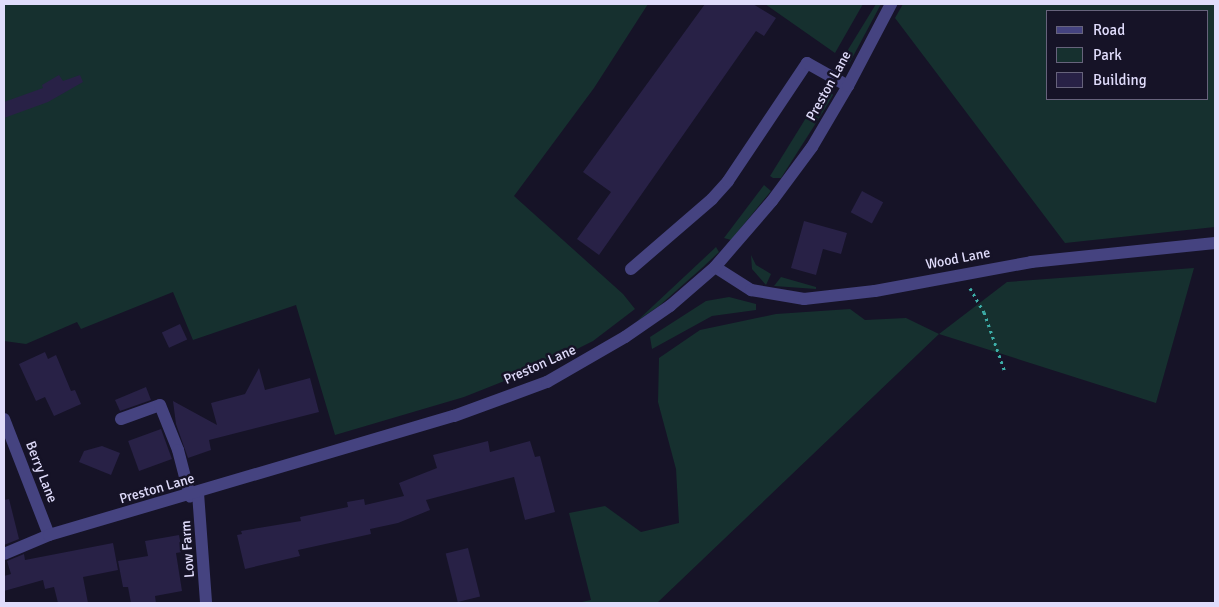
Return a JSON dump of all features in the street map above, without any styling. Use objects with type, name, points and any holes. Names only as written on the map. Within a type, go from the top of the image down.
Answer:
[{"type":"street","name":"Preston Lane","points":[[4,554],[49,535],[428,424],[547,382],[626,337],[670,306],[715,267],[772,202],[812,147],[848,86],[891,4]]},
{"type":"street","points":[[631,269],[712,199],[728,181],[807,62],[848,86]]},
{"type":"street","name":"Wood Lane","points":[[715,267],[750,290],[804,299],[874,291],[962,273],[1031,262],[1215,243]]},
{"type":"street","name":"Low Farm","points":[[121,419],[160,405],[194,494],[206,603]]},
{"type":"street","name":"Berry Lane","points":[[4,419],[49,535]]},
{"type":"path","points":[[962,273],[984,312],[1005,372]]},
{"type":"green space","points":[[4,4],[648,4],[594,88],[514,196],[623,294],[635,309],[593,341],[545,365],[464,397],[335,435],[296,305],[193,340],[173,292],[81,329],[77,322],[26,344],[4,341]]},
{"type":"green space","points":[[765,4],[863,4],[835,53]]},
{"type":"green space","points":[[876,4],[881,4],[849,64],[838,66]]},
{"type":"green space","points":[[903,4],[1215,4],[1215,227],[1065,243],[895,18]]},
{"type":"green space","points":[[827,84],[833,95],[781,178],[773,178],[770,176]]},
{"type":"green space","points":[[764,185],[771,191],[731,240],[724,238]]},
{"type":"green space","points":[[716,247],[719,252],[703,267],[659,306],[637,321]]},
{"type":"green space","points":[[751,255],[756,265],[771,274],[766,285],[752,269]]},
{"type":"green space","points":[[1194,268],[1156,403],[939,334],[1007,282]]},
{"type":"green space","points":[[781,277],[816,287],[816,289],[774,286]]},
{"type":"green space","points":[[729,297],[756,304],[756,310],[712,316],[652,349],[650,337],[706,301]]},
{"type":"green space","points":[[850,309],[865,320],[906,318],[939,334],[657,603],[577,603],[591,600],[569,513],[605,506],[641,532],[679,523],[676,469],[658,402],[659,358],[700,330],[776,314]]},
{"type":"building","points":[[705,4],[753,4],[776,18],[764,36],[756,31],[599,255],[577,239],[611,192],[583,172]]},
{"type":"building","points":[[59,75],[63,81],[80,75],[83,82],[48,102],[4,118],[4,102],[43,88],[42,85]]},
{"type":"building","points":[[862,191],[883,202],[872,223],[851,212]]},
{"type":"building","points":[[804,221],[847,233],[841,254],[823,249],[816,275],[791,268]]},
{"type":"building","points":[[180,324],[187,339],[169,348],[162,332]]},
{"type":"building","points":[[45,352],[48,359],[56,355],[71,391],[75,390],[81,404],[54,416],[45,397],[36,401],[19,364]]},
{"type":"building","points":[[259,368],[265,390],[310,378],[319,412],[209,440],[211,450],[188,458],[176,424],[173,401],[217,425],[211,403],[245,394]]},
{"type":"building","points":[[146,387],[151,400],[120,411],[115,400]]},
{"type":"building","points":[[161,429],[172,459],[139,471],[128,441]]},
{"type":"building","points":[[488,441],[490,452],[530,441],[535,457],[540,456],[555,512],[525,520],[514,477],[426,500],[430,510],[398,523],[370,529],[371,534],[298,550],[300,556],[245,569],[237,535],[242,534],[241,531],[301,521],[300,517],[348,507],[347,502],[364,499],[365,505],[404,496],[399,483],[437,468],[433,455]]},
{"type":"building","points":[[102,446],[120,453],[111,475],[79,462],[84,451]]},
{"type":"building","points":[[9,499],[19,539],[4,545],[4,500]]},
{"type":"building","points":[[179,535],[182,552],[176,553],[182,591],[155,596],[156,603],[131,603],[128,587],[123,587],[118,561],[148,556],[145,541]]},
{"type":"building","points":[[113,543],[118,570],[83,577],[88,603],[58,603],[54,587],[45,589],[43,580],[4,591],[4,576],[11,574],[7,561],[24,554],[25,560]]},
{"type":"building","points":[[468,548],[480,597],[458,602],[446,554]]}]
